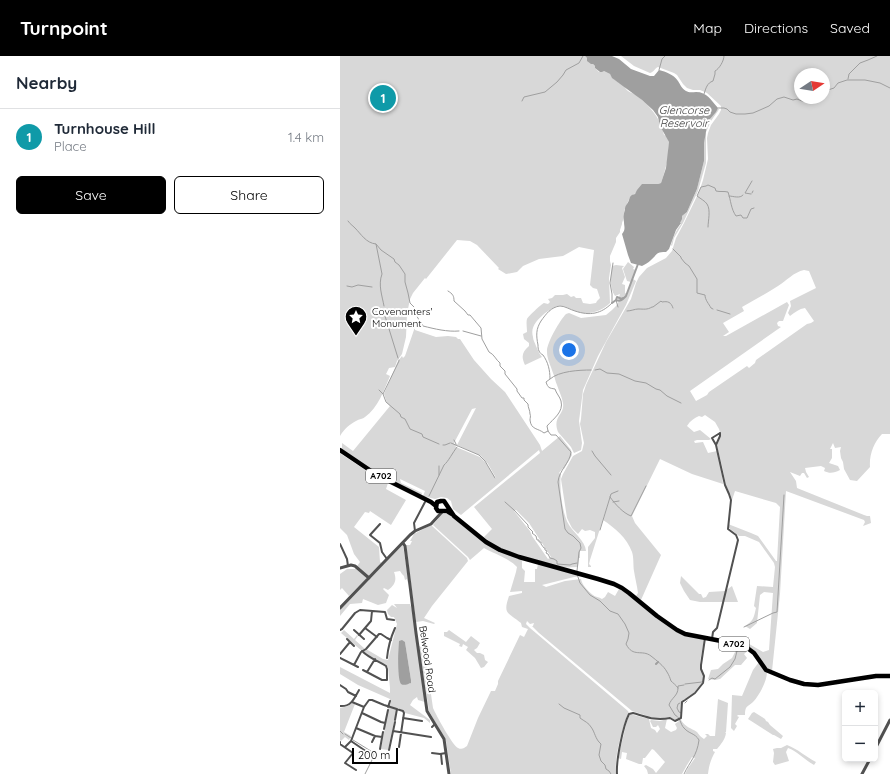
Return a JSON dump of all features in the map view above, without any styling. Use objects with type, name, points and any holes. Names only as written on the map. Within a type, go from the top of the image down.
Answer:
[{"type":"highway","name":"A702","points":[[340,450],[378,475],[449,512],[486,542],[500,550],[524,559],[581,574],[622,588],[677,630],[685,634],[742,645],[751,650],[757,656],[766,670],[790,680],[818,686],[876,676],[890,676]]},
{"type":"highway","name":"A702","points":[[439,508],[443,501],[446,502],[452,514]]},
{"type":"highway","points":[[439,508],[446,509],[447,506]]},
{"type":"street","points":[[712,640],[714,632],[717,628],[738,540],[736,534],[728,529],[731,500],[725,485],[716,445],[712,438],[720,433],[716,445]]},
{"type":"street","points":[[415,531],[414,523],[425,502]]},
{"type":"street","points":[[340,608],[410,535],[415,531],[431,524],[436,518],[439,508]]},
{"type":"street","points":[[380,524],[370,535],[380,543],[382,552],[387,559]]},
{"type":"street","name":"Belwood Road","points":[[403,543],[405,546],[428,714],[444,739],[450,774]]},
{"type":"street","points":[[340,546],[347,559],[348,566]]},
{"type":"street","points":[[340,568],[356,566],[369,578]]},
{"type":"street","points":[[340,630],[358,610],[385,612],[387,619],[394,620]]},
{"type":"street","points":[[359,635],[371,621],[372,611]]},
{"type":"street","points":[[365,628],[377,637]]},
{"type":"street","points":[[387,658],[395,628]]},
{"type":"street","points":[[354,630],[364,639]]},
{"type":"street","points":[[354,665],[361,652],[366,649],[379,634],[391,640]]},
{"type":"street","points":[[617,774],[617,759],[629,714],[633,713],[657,720],[670,718],[675,721],[679,720],[682,715],[682,702],[695,693],[703,683],[705,678],[701,665],[705,638]]},
{"type":"street","points":[[347,639],[354,646]]},
{"type":"street","points":[[340,654],[350,642]]},
{"type":"street","points":[[362,651],[387,666],[387,680],[382,680],[363,670]]},
{"type":"street","points":[[340,658],[358,668]]},
{"type":"street","points":[[367,672],[375,659]]},
{"type":"street","points":[[340,685],[348,692],[356,696]]},
{"type":"street","points":[[340,706],[343,707],[352,702],[359,690]]},
{"type":"street","points":[[345,748],[351,740],[364,706],[370,700],[388,708],[398,709],[404,712],[398,747]]},
{"type":"street","points":[[380,749],[390,701]]},
{"type":"street","points":[[352,702],[364,706]]},
{"type":"street","points":[[389,750],[398,709]]},
{"type":"street","points":[[362,712],[385,723]]},
{"type":"street","points":[[403,718],[421,720]]},
{"type":"street","points":[[878,743],[890,720]]},
{"type":"street","points":[[356,728],[375,736],[382,737]]},
{"type":"street","points":[[393,730],[431,737]]},
{"type":"street","points":[[372,742],[375,736]]},
{"type":"street","points":[[351,740],[370,754]]},
{"type":"street","points":[[340,742],[340,744],[353,753],[345,763],[355,768]]},
{"type":"street","points":[[432,753],[446,753]]},
{"type":"street","points":[[441,754],[442,764]]},
{"type":"street","points":[[862,774],[868,762]]},
{"type":"shaded area","points":[[340,56],[585,56],[599,72],[604,71],[610,74],[628,91],[646,103],[657,117],[664,135],[667,136],[669,142],[668,159],[661,183],[646,184],[630,197],[624,211],[625,214],[620,232],[616,238],[616,242],[610,256],[610,303],[598,311],[589,313],[558,306],[541,316],[533,327],[532,333],[539,353],[542,357],[525,365],[523,355],[529,346],[529,343],[524,339],[523,334],[527,332],[527,319],[544,303],[548,304],[550,302],[548,299],[555,295],[567,294],[571,297],[574,296],[576,298],[581,298],[583,303],[590,304],[596,303],[600,298],[597,289],[590,285],[594,250],[579,247],[563,256],[539,259],[523,266],[517,272],[506,274],[498,269],[499,268],[477,245],[470,241],[457,240],[413,293],[410,299],[407,314],[406,337],[402,354],[395,367],[389,368],[386,374],[390,376],[377,404],[374,409],[364,418],[349,425],[340,436]]},
{"type":"shaded area","points":[[621,56],[890,56],[890,434],[882,434],[879,437],[871,453],[870,467],[857,481],[850,480],[844,469],[841,458],[841,447],[835,448],[833,443],[830,449],[832,449],[832,458],[829,463],[838,466],[840,470],[830,473],[824,471],[825,468],[821,466],[805,468],[809,477],[807,478],[804,473],[800,476],[790,472],[796,481],[797,488],[864,515],[870,516],[871,523],[863,526],[865,522],[864,520],[786,491],[780,594],[772,671],[743,644],[744,641],[763,652],[769,650],[773,593],[764,592],[760,595],[757,623],[750,629],[745,626],[754,616],[757,586],[773,587],[774,563],[759,542],[745,536],[739,536],[729,528],[728,524],[758,536],[777,561],[780,507],[776,503],[735,491],[732,500],[726,485],[717,446],[721,435],[715,422],[705,415],[695,418],[687,426],[694,432],[700,430],[711,439],[694,441],[695,443],[703,442],[708,453],[717,451],[723,484],[692,474],[660,459],[632,516],[635,523],[661,555],[641,600],[636,596],[638,593],[633,554],[630,547],[612,526],[603,520],[610,497],[590,560],[589,564],[591,567],[588,567],[588,547],[595,538],[595,532],[590,530],[585,531],[582,529],[578,534],[572,528],[567,518],[561,479],[573,456],[582,451],[584,443],[580,424],[583,394],[586,385],[606,342],[631,299],[639,277],[647,268],[666,258],[672,251],[676,238],[699,192],[708,159],[708,133],[711,125],[721,110],[721,106],[707,93],[700,90],[687,88],[674,73],[658,67],[650,73],[634,66]],"holes":[[[800,271],[809,271],[816,288],[790,301],[791,306],[788,313],[790,316],[805,308],[814,321],[807,324],[756,360],[755,363],[749,368],[747,366],[709,392],[707,395],[696,401],[690,391],[781,327],[778,326],[777,323],[779,321],[783,321],[789,305],[787,302],[726,336],[723,336],[729,332],[723,323],[744,311],[742,307],[774,289],[793,275]]]},
{"type":"shaded area","points":[[717,109],[719,109],[706,132],[706,163],[698,191],[674,238],[672,246],[674,236],[681,224],[680,222],[682,216],[687,212],[697,189],[704,161],[705,134],[710,119]]},
{"type":"shaded area","points":[[628,262],[634,267],[633,269],[636,270],[633,279],[636,281],[626,305],[598,356],[583,390],[579,421],[582,443],[581,450],[574,453],[571,447],[558,432],[557,419],[562,410],[563,403],[548,360],[547,348],[560,321],[566,314],[569,313],[581,318],[606,315],[616,306],[619,301],[620,294],[615,296],[613,293],[611,282],[612,266],[624,266],[622,268],[625,277],[622,284],[625,285],[625,293],[627,294],[631,282],[627,281],[623,269]]},
{"type":"shaded area","points":[[415,327],[415,330],[436,337],[448,336],[460,339],[474,360],[505,392],[540,445],[542,451],[560,436],[571,450],[572,455],[564,469],[563,468],[559,473],[561,474],[560,479],[563,507],[569,525],[582,540],[586,551],[580,551],[578,567],[559,566],[522,556],[498,547],[484,537],[492,529],[474,507],[540,453],[539,450],[461,515],[453,509],[451,501],[447,498],[441,497],[435,499],[423,496],[425,491],[400,479],[401,483],[422,493],[421,496],[379,475],[342,449],[342,443],[353,451],[390,406],[387,403],[384,394],[398,361],[402,356],[403,358]],"holes":[[[476,408],[457,445],[481,456],[488,464],[496,479],[486,463],[480,457],[456,447],[454,443],[472,409]],[[516,510],[529,523],[551,557],[548,559],[530,531],[514,511]]]},
{"type":"shaded area","points":[[340,452],[376,477],[388,483],[386,489],[406,500],[391,525],[370,511],[369,513],[365,512],[354,527],[379,547],[380,562],[382,563],[349,596],[342,588],[340,590],[340,574],[347,569],[355,569],[360,562],[354,554],[347,535],[340,528]]},
{"type":"shaded area","points":[[442,514],[450,514],[484,542],[521,559],[522,568],[525,571],[524,582],[535,582],[535,569],[537,569],[538,564],[581,576],[542,585],[546,587],[565,581],[581,579],[589,592],[602,599],[608,592],[615,596],[619,589],[627,593],[665,623],[703,639],[700,665],[704,676],[703,681],[696,691],[683,700],[680,718],[675,720],[670,717],[657,719],[632,711],[539,633],[532,626],[534,623],[530,624],[527,621],[526,624],[530,628],[628,711],[629,713],[621,734],[617,752],[616,774],[451,774],[446,741],[429,711],[419,646],[424,646],[433,708],[452,742],[458,748],[462,749],[467,746],[491,691],[495,691],[498,681],[520,635],[524,637],[528,629],[522,627],[521,623],[506,610],[509,596],[522,593],[522,591],[510,592],[517,567],[506,559],[484,548],[470,560],[433,525]]},
{"type":"shaded area","points":[[431,525],[467,558],[468,561],[424,618],[435,623],[434,624],[423,621],[416,622],[406,545],[410,545],[412,541],[410,541],[414,534]]},
{"type":"shaded area","points":[[402,545],[409,585],[407,579],[405,580],[400,571],[394,572],[394,584],[388,590],[383,589],[389,595],[386,603],[378,605],[363,599],[362,603],[350,604],[340,616],[340,609]]},
{"type":"shaded area","points":[[681,576],[699,594],[701,594],[703,598],[706,597],[709,592],[725,591],[732,586],[738,602],[700,602],[690,600],[680,583]]},
{"type":"shaded area","points":[[394,604],[410,604],[412,610],[425,702],[418,700],[417,697],[410,705],[430,720],[430,723],[424,718],[405,713],[403,710],[397,708],[388,750],[381,749],[390,699],[358,685],[340,674],[340,667],[390,693],[388,667],[362,651],[341,633],[344,630],[354,639],[357,635],[358,636],[355,640],[365,649],[383,659],[388,660],[397,624],[394,617],[391,617],[388,614],[387,610],[392,605],[397,608]],"holes":[[[399,641],[405,642],[411,680],[409,684],[399,678]]]},
{"type":"shaded area","points":[[449,630],[466,642],[471,636],[480,643],[474,650],[477,653],[484,655],[485,660],[488,662],[484,667],[481,668],[475,658],[466,650],[468,647],[463,644],[462,647],[459,646],[460,644],[444,636],[444,632]]},
{"type":"shaded area","points":[[738,646],[749,650],[744,654],[747,658],[741,665],[735,665],[720,679],[708,679],[711,670],[718,669],[732,658]]},
{"type":"shaded area","points":[[759,662],[767,672],[767,676],[760,692],[753,702],[746,708],[745,715],[737,716],[739,717],[735,724],[737,726],[734,731],[731,728],[732,695],[742,696],[753,670]]},
{"type":"shaded area","points":[[718,699],[728,703],[726,733],[724,740],[717,749],[713,749],[715,752],[710,762],[708,774],[685,774],[695,758],[692,757],[682,774],[648,774],[644,766],[646,765],[653,769],[656,773],[665,762],[652,749],[645,758],[643,758],[642,764],[626,759],[627,753],[622,752],[621,759],[618,758],[630,714],[649,719],[651,728],[657,733],[660,729],[658,725],[653,727],[650,721],[651,720],[660,721],[667,719],[665,728],[671,732],[676,730],[677,728],[675,724],[681,720],[704,739],[707,736],[705,734],[715,736]]},
{"type":"shaded area","points":[[352,703],[355,704],[344,732],[351,736],[349,740],[345,737],[341,741],[340,708],[348,706]]},
{"type":"shaded area","points":[[754,712],[765,719],[783,736],[781,739],[748,719]]},
{"type":"shaded area","points":[[787,745],[816,762],[814,765],[795,751],[788,748],[786,752],[789,761],[775,765],[773,762],[773,749],[781,748]]},
{"type":"water","name":"Glencorse Reservoir","points":[[585,56],[612,56],[619,59],[631,69],[650,76],[654,76],[659,70],[667,73],[672,75],[682,88],[688,92],[703,93],[718,108],[707,126],[704,143],[704,161],[697,189],[687,212],[682,216],[681,223],[676,230],[669,249],[666,252],[658,253],[642,266],[631,263],[628,255],[622,234],[624,229],[625,208],[630,197],[635,194],[642,184],[661,183],[666,168],[669,142],[660,126],[658,117],[653,110],[612,78],[610,74],[604,71],[600,72],[593,64],[587,61]]},
{"type":"water","points":[[402,640],[405,642],[411,680],[411,683],[405,685],[401,684],[398,670],[399,641]]},
{"type":"waterway","points":[[522,101],[524,97],[545,92],[557,82],[566,70],[579,63],[583,56]]},
{"type":"waterway","points":[[659,70],[662,59],[665,56]]},
{"type":"waterway","points":[[704,94],[708,84],[713,81],[715,71],[721,65],[724,56]]},
{"type":"waterway","points":[[848,79],[849,74],[860,63],[877,56]]},
{"type":"waterway","points":[[830,89],[834,88],[838,83],[847,80],[865,80],[880,83],[890,88]]},
{"type":"waterway","points":[[718,108],[724,108],[736,114],[745,114],[753,113],[769,106],[777,99],[784,97],[794,100]]},
{"type":"waterway","points":[[751,194],[745,193],[752,181]]},
{"type":"waterway","points":[[708,227],[708,206],[697,196],[701,187],[708,185],[715,188],[716,191],[728,192],[732,208],[736,216],[741,215],[743,218],[747,218],[751,209],[754,208]]},
{"type":"waterway","points":[[729,196],[738,197],[743,195]]},
{"type":"waterway","points":[[348,221],[367,240],[376,244],[382,274],[380,286],[384,306]]},
{"type":"waterway","points":[[376,244],[381,250],[394,259],[405,274],[405,282],[410,303],[416,309],[416,315],[423,326],[446,331],[459,331]]},
{"type":"waterway","points":[[673,249],[689,266],[697,279],[697,293],[705,295],[707,302],[713,309]]},
{"type":"waterway","points":[[577,571],[579,552],[581,548],[580,543],[565,529],[558,482],[560,474],[569,460],[571,452],[556,435],[551,435],[548,431],[547,426],[557,415],[562,405],[555,389],[547,385],[546,382],[550,379],[549,369],[545,358],[538,350],[537,332],[539,324],[551,309],[562,306],[580,313],[590,314],[599,312],[608,307],[612,303],[610,283],[613,263]]},
{"type":"waterway","points":[[612,303],[616,300],[622,300],[626,296],[638,264]]},
{"type":"waterway","points":[[347,286],[352,287],[358,285],[372,287]]},
{"type":"waterway","points":[[448,291],[453,295],[454,301],[468,315],[470,315],[481,328],[482,339],[489,352],[500,363],[500,366],[505,371],[505,374],[528,404],[532,426],[544,433],[548,431]]},
{"type":"waterway","points":[[616,300],[617,297],[623,298]]},
{"type":"waterway","points":[[616,300],[618,307]]},
{"type":"waterway","points":[[627,311],[649,309],[661,301],[669,302],[673,308]]},
{"type":"waterway","points":[[717,310],[730,314]]},
{"type":"waterway","points":[[385,312],[398,358]]},
{"type":"waterway","points":[[463,331],[481,336]]},
{"type":"waterway","points":[[399,360],[383,394],[386,402],[405,419],[410,429],[439,444]]},
{"type":"waterway","points":[[595,370],[600,369],[607,373],[619,374],[635,381],[646,383],[681,403]]},
{"type":"waterway","points":[[550,379],[559,374],[591,370]]},
{"type":"waterway","points":[[379,390],[383,394]]},
{"type":"waterway","points":[[454,440],[456,445]]},
{"type":"waterway","points":[[443,445],[450,443]]},
{"type":"waterway","points":[[451,443],[479,455],[485,461],[495,478]]},
{"type":"waterway","points":[[429,496],[444,465],[457,447]]},
{"type":"waterway","points":[[592,451],[611,475]]},
{"type":"waterway","points":[[439,466],[439,475]]},
{"type":"waterway","points":[[610,497],[619,508],[631,516],[646,486]]},
{"type":"waterway","points":[[600,530],[611,494],[618,491]]},
{"type":"waterway","points":[[744,627],[777,612],[784,495]]},
{"type":"waterway","points":[[613,502],[619,501]]},
{"type":"waterway","points":[[505,502],[528,525],[533,532],[532,533],[536,536],[537,540],[541,542],[547,551],[546,553],[550,558],[557,561],[557,564],[570,565],[577,563]]},
{"type":"waterway","points":[[577,574],[580,583],[590,595],[600,601],[610,611],[618,614],[629,633],[626,644],[629,648],[635,652],[648,654],[655,659],[664,668],[671,681],[678,688],[677,693],[669,705],[684,728],[696,736],[699,740],[695,754],[684,774]]},
{"type":"waterway","points":[[709,680],[712,678],[715,679],[730,667],[735,659],[738,647]]},
{"type":"waterway","points":[[685,684],[702,682]]},
{"type":"waterway","points":[[678,688],[678,686],[684,685]]},
{"type":"waterway","points":[[680,703],[678,704],[677,708],[681,713]]},
{"type":"waterway","points":[[559,704],[564,708],[580,715],[580,718],[588,723],[597,740],[601,744],[599,755],[601,761],[611,774]]},
{"type":"waterway","points":[[340,731],[343,734]]},
{"type":"waterway","points":[[345,734],[351,738]]},
{"type":"waterway","points":[[353,740],[374,753],[365,774]]},
{"type":"place","name":"Turnhouse Hill","points":[[383,98]]},
{"type":"place","name":"Covenanters' Monument","points":[[356,336]]}]
